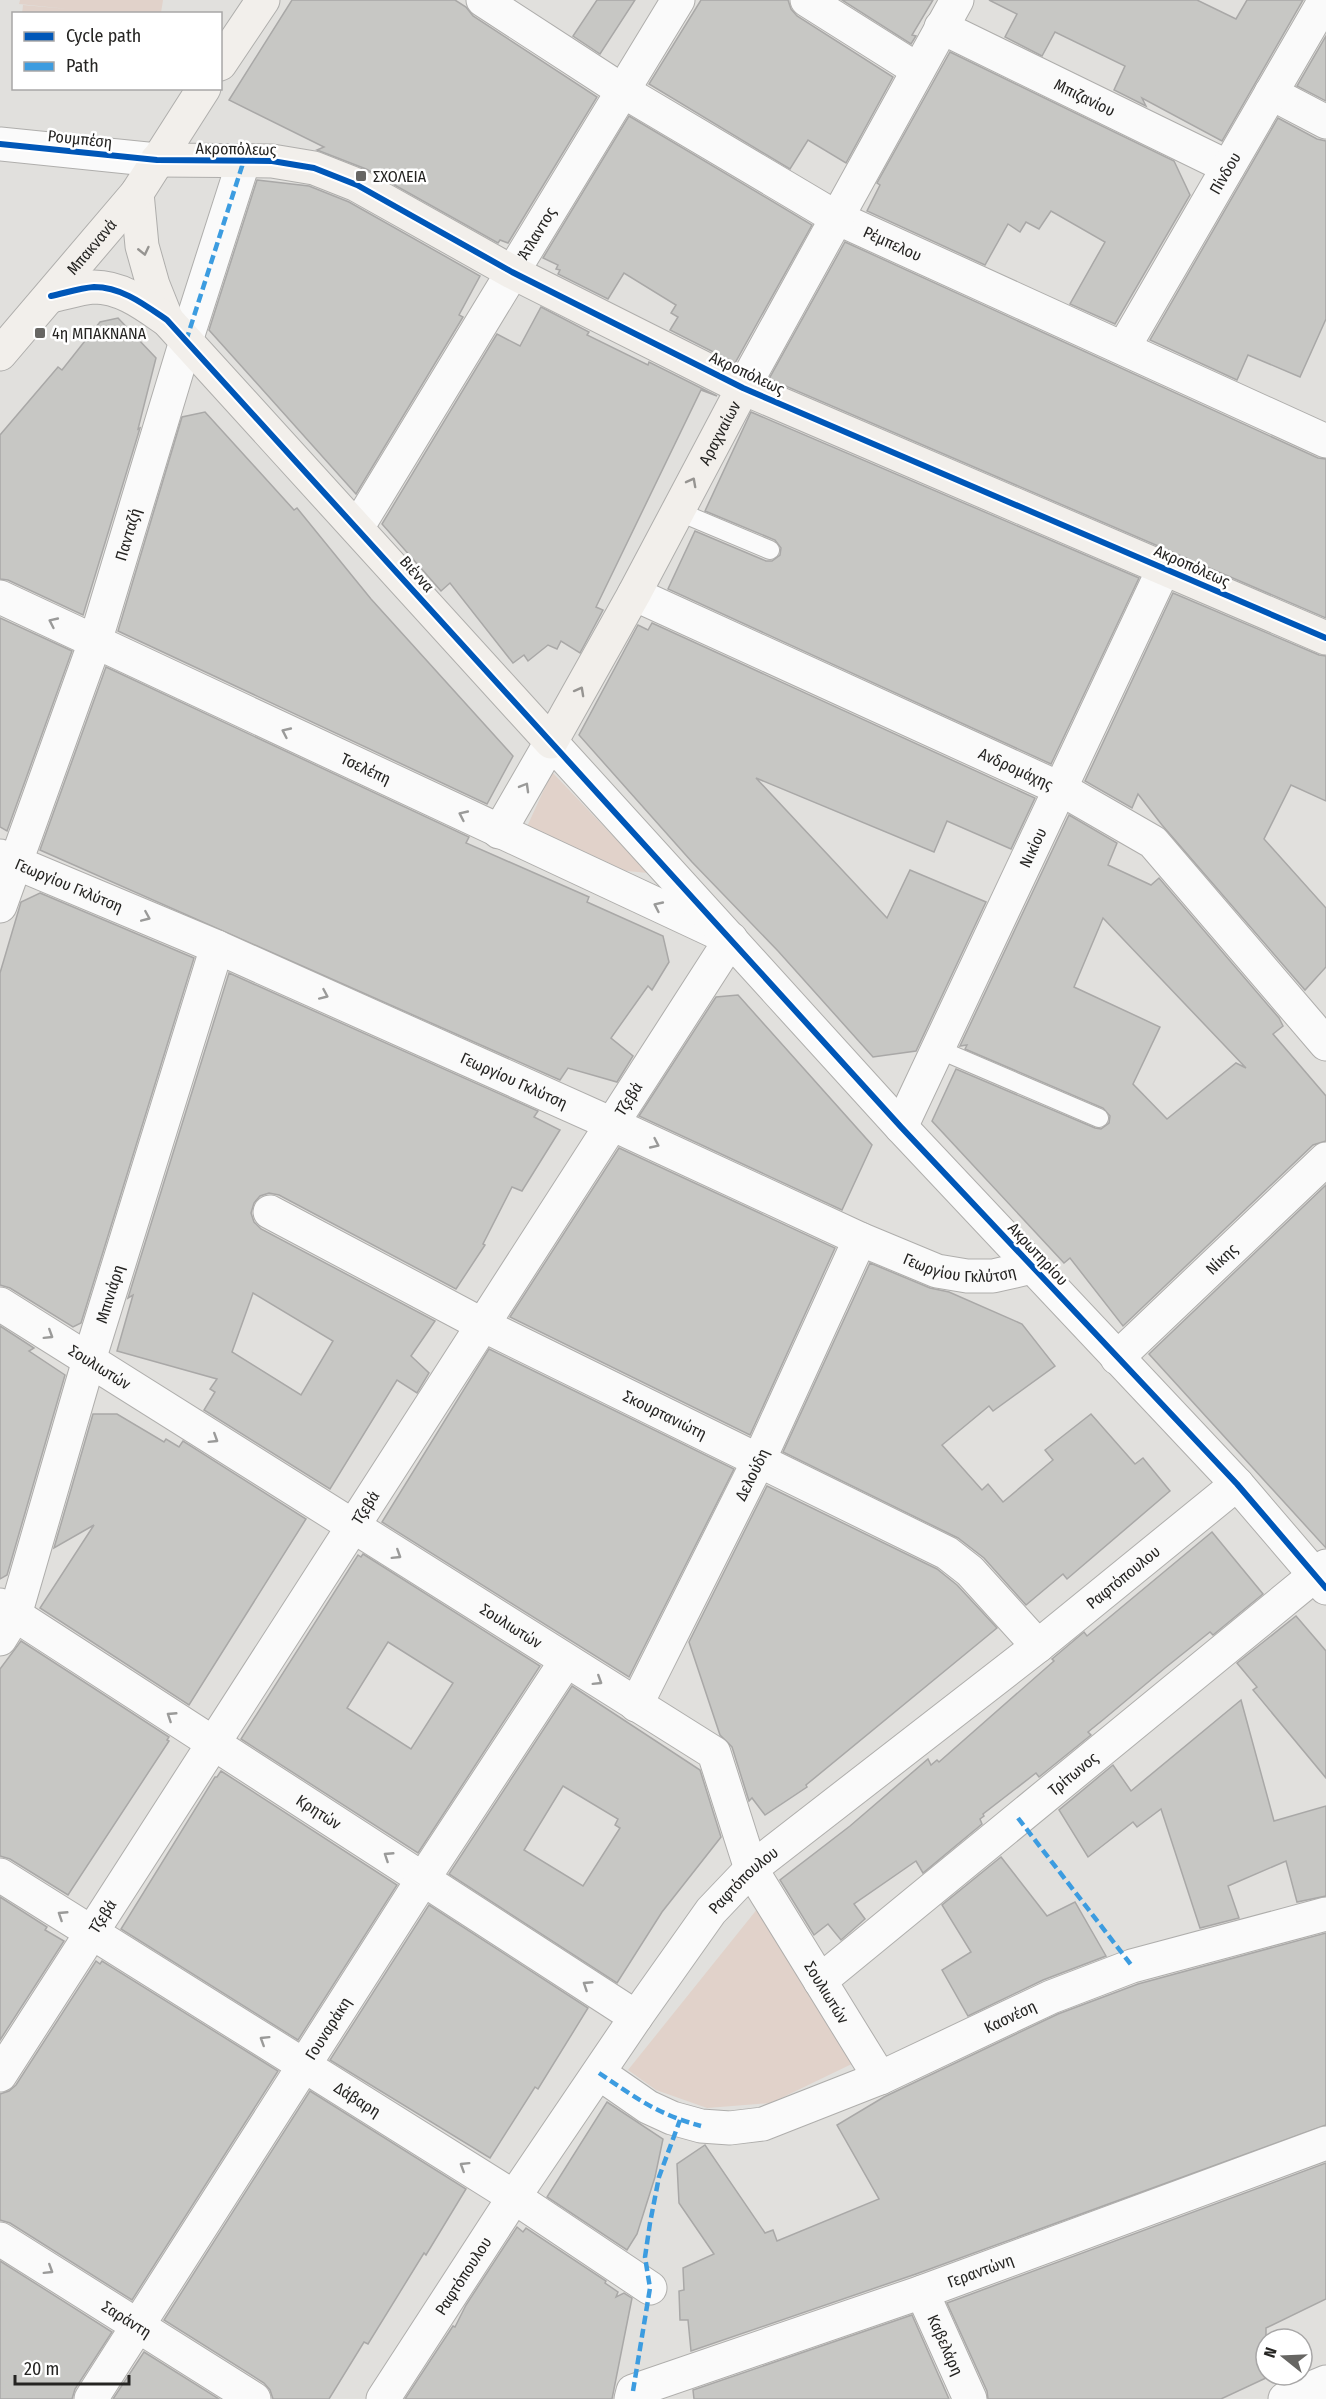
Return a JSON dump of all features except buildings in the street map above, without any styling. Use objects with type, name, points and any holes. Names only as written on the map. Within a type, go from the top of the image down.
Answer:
[{"type":"street","points":[[222,61],[263,0]]},
{"type":"street","name":"Ρέμπελου","points":[[483,0],[623,91],[837,218],[1326,441]]},
{"type":"street","name":"Άτλαντος","points":[[357,528],[678,0]]},
{"type":"street","points":[[807,0],[918,70]]},
{"type":"street","name":"Πίνδου","points":[[1124,347],[1325,0]]},
{"type":"street","name":"Αραχναίων","points":[[499,832],[634,594],[743,388],[949,14]]},
{"type":"street","name":"Μπιζανίου","points":[[949,14],[1228,167]]},
{"type":"street","name":"Μπακνανά","points":[[0,354],[137,193],[203,90]]},
{"type":"street","points":[[1271,93],[1326,122]]},
{"type":"street","name":"Ρουμπέση","points":[[0,144],[157,160]]},
{"type":"street","name":"Ακροπόλεως","points":[[157,160],[272,161],[314,168],[357,185],[512,272],[743,388],[1326,638]]},
{"type":"street","name":"Πανταζή","points":[[0,906],[7,859],[95,642],[177,330],[244,160]]},
{"type":"street","name":"Βιέννα","points":[[137,193],[142,246],[153,285],[177,330]]},
{"type":"street","name":"Βιέννα","points":[[51,296],[94,287],[119,291],[138,300],[177,330],[731,939]]},
{"type":"street","name":"Νικίου","points":[[901,1127],[1164,568]]},
{"type":"street","name":"Ανδρομάχης","points":[[634,594],[1061,789],[1153,842],[1326,1044]]},
{"type":"street","name":"Τσελέπη","points":[[0,597],[731,939]]},
{"type":"street","name":"Γεωργίου Γκλύτση","points":[[7,859],[217,947],[612,1124],[860,1239],[937,1271],[967,1276],[993,1276],[1032,1267]]},
{"type":"street","name":"Τζεβά","points":[[0,2075],[731,939]]},
{"type":"street","name":"Ακρωτηρίου","points":[[731,939],[901,1127],[1322,1576]]},
{"type":"street","name":"Μπινιάρη","points":[[5,1620],[89,1360],[217,947]]},
{"type":"street","name":"Νίκης","points":[[1117,1358],[1326,1159]]},
{"type":"street","name":"Σκουρτανιώτη","points":[[270,1212],[483,1325],[947,1553],[970,1571],[1038,1646]]},
{"type":"street","name":"Δελούδη","points":[[636,1705],[759,1460],[860,1239]]},
{"type":"street","name":"Σουλιωτών","points":[[0,1304],[714,1753],[751,1869],[880,2078]]},
{"type":"street","name":"Ραφτόπουλου","points":[[384,2399],[514,2197],[711,1911],[751,1869],[1038,1646],[1237,1484]]},
{"type":"street","name":"Τρίτωνος","points":[[820,1981],[1322,1576]]},
{"type":"street","name":"Κρητών","points":[[5,1620],[213,1743],[636,2017]]},
{"type":"street","name":"Γουναράκη","points":[[91,2399],[423,1879],[566,1661]]},
{"type":"street","name":"Δάβαρη","points":[[0,1875],[514,2197],[650,2288]]},
{"type":"street","name":"Κασνέση","points":[[598,2073],[648,2107],[672,2118],[701,2126],[730,2128],[763,2124],[880,2078],[1051,1997],[1132,1966],[1326,1914]]},
{"type":"street","name":"Γεραντώνη","points":[[632,2395],[922,2292],[1326,2142]]},
{"type":"street","name":"Σαράντη","points":[[0,2239],[254,2399]]},
{"type":"street","name":"Καβελάρη","points":[[922,2292],[970,2399]]},
{"type":"street","points":[[1285,2399],[1326,2382]]},
{"type":"lane","points":[[677,511],[770,550]]},
{"type":"lane","points":[[938,1049],[1099,1118]]},
{"type":"shaded area","points":[[20,0],[163,0],[161,12],[22,12],[23,5],[68,9],[19,4]]},
{"type":"shaded area","points":[[552,772],[648,873],[595,868],[525,831]]},
{"type":"shaded area","points":[[758,1908],[860,2060],[771,2103],[707,2108],[656,2090],[628,2070]]},
{"type":"marked path","points":[[186,341],[244,160]]},
{"type":"marked path","points":[[1018,1818],[1132,1966]]},
{"type":"marked path","points":[[599,2073],[659,2111],[701,2126]]},
{"type":"marked path","points":[[633,2391],[650,2288],[645,2257],[650,2223],[659,2177],[680,2120]]},
{"type":"cycle path","points":[[0,144],[157,160],[272,161],[314,168],[357,185],[512,272],[743,388],[1326,638]]},
{"type":"cycle path","points":[[51,296],[94,287],[114,290],[133,298],[167,320],[901,1127],[1237,1484],[1326,1588]]},
{"type":"place","name":"ΣΧΟΛΕΙΑ","points":[[361,176]]},
{"type":"place","name":"4η ΜΠΑΚΝΑΝΑ","points":[[40,333]]}]
